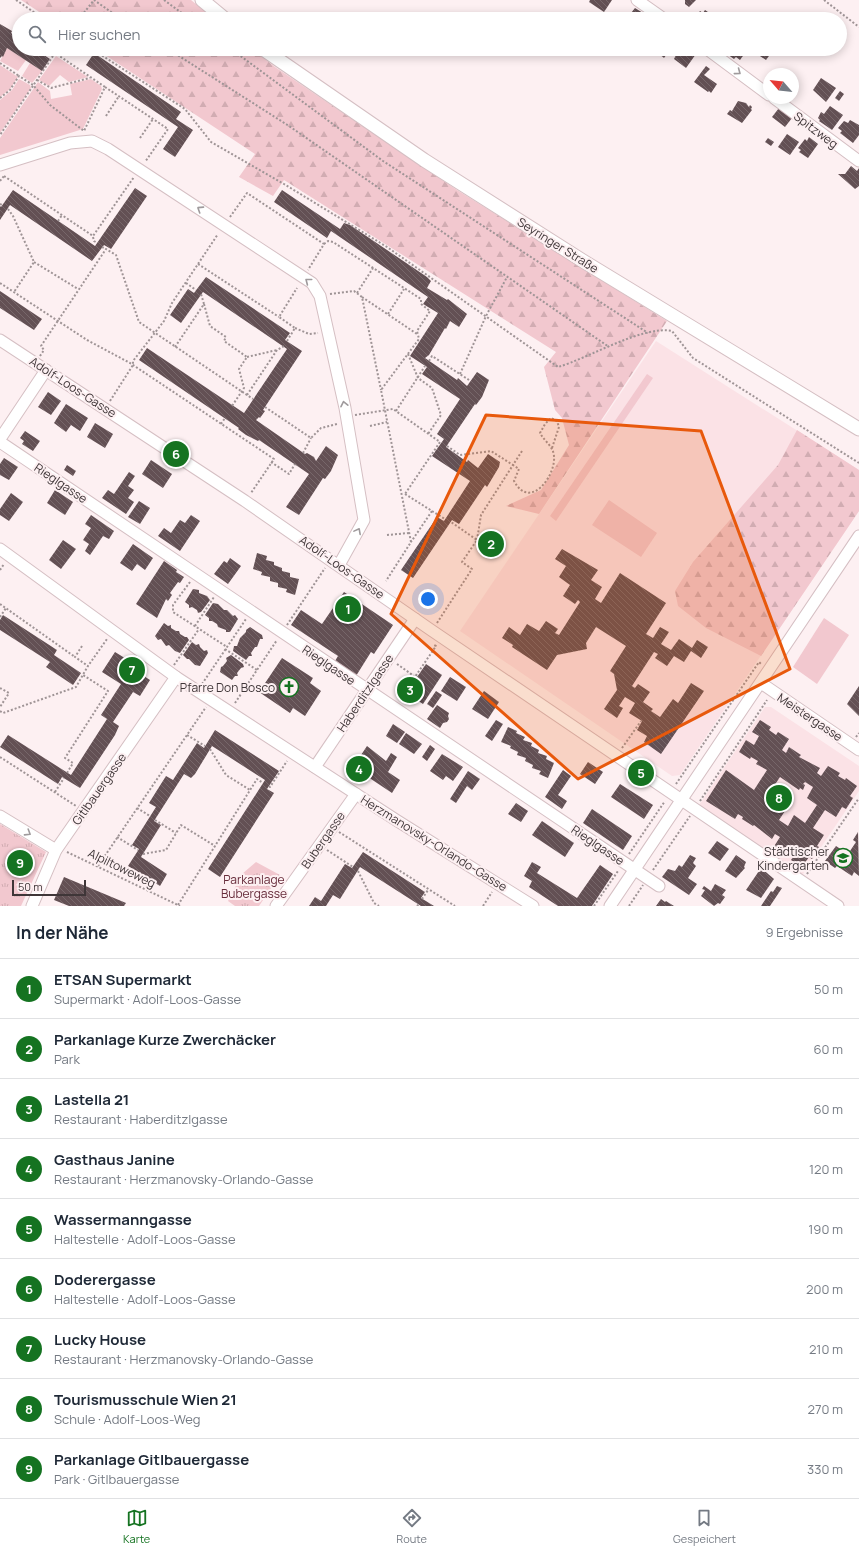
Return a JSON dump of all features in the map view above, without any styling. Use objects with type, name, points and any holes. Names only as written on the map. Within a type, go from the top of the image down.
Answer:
[{"type":"main road","points":[[202,0],[217,12]]},
{"type":"main road","name":"Seyringer Straße","points":[[273,56],[424,160],[583,261],[859,429]]},
{"type":"street","points":[[637,0],[654,12]]},
{"type":"street","points":[[716,56],[763,91]]},
{"type":"street","name":"Spitzweg","points":[[782,104],[859,162]]},
{"type":"street","points":[[3,171],[70,143],[92,142],[108,149],[312,283],[320,296],[345,408],[364,520],[340,565]]},
{"type":"street","name":"Adolf-Loos-Gasse","points":[[0,340],[106,408],[340,565],[431,630],[838,906]]},
{"type":"street","points":[[0,441],[46,370]]},
{"type":"street","name":"Rieglgasse","points":[[0,441],[251,612],[659,886]]},
{"type":"street","points":[[610,906],[859,536]]},
{"type":"street","name":"Herzmanovsky-Orlando-Gasse","points":[[0,549],[172,675],[533,906]]},
{"type":"street","name":"Haberditzlgasse","points":[[315,767],[415,619]]},
{"type":"street","name":"Gitlbauergasse","points":[[32,906],[56,850],[84,811],[172,675]]},
{"type":"street","name":"Meistergasse","points":[[761,683],[859,750]]},
{"type":"street","name":"Bubergasse","points":[[276,906],[356,794]]},
{"type":"street","points":[[0,816],[56,850]]},
{"type":"path","points":[[16,0],[34,12]]},
{"type":"path","points":[[85,12],[94,0],[111,12]]},
{"type":"path","points":[[164,0],[180,12]]},
{"type":"path","points":[[824,0],[840,12]]},
{"type":"path","points":[[847,18],[859,27]]},
{"type":"path","points":[[0,135],[53,56]]},
{"type":"path","points":[[59,56],[168,129],[144,162]]},
{"type":"path","points":[[103,56],[185,109],[210,142],[284,184],[388,247],[558,367],[573,363],[627,339],[664,329],[672,331],[693,358],[859,463]]},
{"type":"path","points":[[179,56],[289,126],[609,347]]},
{"type":"path","points":[[240,56],[383,161],[648,333]]},
{"type":"path","points":[[0,63],[34,85],[50,105],[84,131],[105,87]]},
{"type":"path","points":[[0,98],[10,90],[19,76]]},
{"type":"path","points":[[37,80],[50,88],[91,78]]},
{"type":"path","points":[[106,116],[119,96]]},
{"type":"path","points":[[140,138],[153,119]]},
{"type":"path","points":[[0,181],[3,171],[93,236],[94,241],[97,243]]},
{"type":"path","points":[[93,236],[134,177]]},
{"type":"path","points":[[228,219],[247,193],[324,244]]},
{"type":"path","points":[[8,209],[13,216],[34,262],[78,290]]},
{"type":"path","points":[[58,221],[62,215]]},
{"type":"path","points":[[106,408],[133,365],[133,361],[155,334],[185,283],[218,234]]},
{"type":"path","points":[[307,272],[324,244],[328,241],[333,242],[421,299],[421,304],[430,311],[417,331],[419,338],[381,390]]},
{"type":"path","points":[[102,247],[116,255],[139,322],[253,399]]},
{"type":"path","points":[[40,357],[44,350],[41,346],[106,249]]},
{"type":"path","points":[[14,292],[34,262]]},
{"type":"path","points":[[198,264],[295,328],[309,334],[318,333]]},
{"type":"path","points":[[357,293],[373,268]]},
{"type":"path","points":[[460,374],[486,316],[507,277]]},
{"type":"path","points":[[0,282],[87,340],[133,365],[274,459],[245,501]]},
{"type":"path","points":[[185,283],[196,290]]},
{"type":"path","points":[[279,317],[297,288]]},
{"type":"path","points":[[388,314],[404,289]]},
{"type":"path","points":[[328,295],[354,291],[418,334]]},
{"type":"path","points":[[201,294],[210,326],[226,337],[224,341],[247,357]]},
{"type":"path","points":[[362,297],[411,542]]},
{"type":"path","points":[[175,347],[204,304]]},
{"type":"path","points":[[287,341],[295,328]]},
{"type":"path","points":[[232,406],[244,388],[239,370],[247,357],[276,350],[284,346]]},
{"type":"path","points":[[247,395],[276,350]]},
{"type":"path","points":[[408,354],[418,378],[432,388],[441,415],[428,434]]},
{"type":"path","points":[[429,361],[432,356],[469,380]]},
{"type":"path","points":[[396,411],[425,366]]},
{"type":"path","points":[[265,407],[311,438]]},
{"type":"path","points":[[354,415],[385,409],[393,409],[441,442],[405,494]]},
{"type":"path","points":[[221,424],[225,418]]},
{"type":"path","points":[[447,446],[460,454],[491,451],[519,469],[514,481],[518,489],[524,493],[534,492],[546,482],[553,468],[554,458],[552,448],[559,427],[557,421],[551,418],[545,424],[540,433],[544,440],[552,448]]},
{"type":"path","points":[[370,426],[387,422]]},
{"type":"path","points":[[303,453],[311,438],[321,428],[337,424]]},
{"type":"path","points":[[394,708],[414,676],[436,646],[425,639],[472,569],[462,562],[477,540],[480,515],[522,450]]},
{"type":"path","points":[[271,462],[288,474],[295,464]]},
{"type":"path","points":[[401,492],[445,519]]},
{"type":"path","points":[[386,580],[432,511]]},
{"type":"path","points":[[451,522],[477,540]]},
{"type":"path","points":[[387,535],[409,533]]},
{"type":"path","points":[[195,574],[173,605],[174,612],[257,670]]},
{"type":"path","points":[[195,626],[219,590]]},
{"type":"path","points":[[0,604],[88,666]]},
{"type":"path","points":[[0,617],[6,608]]},
{"type":"path","points":[[197,691],[251,612]]},
{"type":"path","points":[[172,675],[199,629]]},
{"type":"path","points":[[0,711],[3,713],[23,707],[76,687],[88,666],[113,631]]},
{"type":"path","points":[[75,657],[82,646]]},
{"type":"path","points":[[388,659],[414,676]]},
{"type":"path","points":[[594,906],[758,662],[770,670]]},
{"type":"path","points":[[67,773],[73,763],[65,758],[108,691],[83,675]]},
{"type":"path","points":[[0,688],[9,693],[0,707]]},
{"type":"path","points":[[629,906],[773,691]]},
{"type":"path","points":[[98,866],[210,700]]},
{"type":"path","points":[[617,756],[641,721]]},
{"type":"path","points":[[187,735],[205,746]]},
{"type":"path","points":[[210,749],[226,775],[250,790]]},
{"type":"path","points":[[269,786],[270,787],[292,752]]},
{"type":"path","points":[[0,756],[84,811]]},
{"type":"path","points":[[55,792],[64,778]]},
{"type":"path","points":[[179,906],[257,779],[263,783]]},
{"type":"path","points":[[802,882],[859,798]]},
{"type":"path","points":[[137,808],[150,816]]},
{"type":"path","points":[[155,820],[176,833]]},
{"type":"path","points":[[143,854],[166,850],[181,825],[215,846]]},
{"type":"path","points":[[332,827],[455,906]]},
{"type":"path","points":[[117,837],[138,850]]},
{"type":"path","points":[[319,845],[352,867]]},
{"type":"path","name":"Alpiltoweweg","points":[[56,850],[68,852],[179,906]]},
{"type":"path","points":[[358,871],[374,903],[378,906]]},
{"type":"path","points":[[483,906],[497,883]]},
{"type":"path","points":[[422,899],[428,889]]},
{"type":"highlighted area","points":[[486,415],[701,431],[790,669],[578,779],[391,614]]},
{"type":"shaded area","points":[[656,341],[859,470],[859,511],[680,775],[672,776],[460,631]]},
{"type":"shaded area","points":[[765,707],[771,707],[859,766],[859,791],[801,877],[699,805]]},
{"type":"green space","points":[[21,0],[191,0],[206,12],[39,12]]},
{"type":"green space","points":[[7,48],[12,51],[12,56],[20,56],[26,60],[18,71],[0,61]]},
{"type":"green space","points":[[56,56],[88,77],[69,82],[60,75],[49,86],[39,80]]},
{"type":"green space","points":[[107,56],[261,56],[457,190],[667,321],[539,514],[506,506],[541,490],[569,445],[562,418],[555,410],[544,367],[556,352],[284,180],[273,196],[239,177],[255,154]]},
{"type":"green space","points":[[30,63],[42,71],[32,83],[22,76]]},
{"type":"green space","points":[[0,65],[18,77],[10,89],[0,97]]},
{"type":"green space","points":[[19,79],[30,85],[31,88],[0,133],[0,100],[12,90]]},
{"type":"green space","points":[[91,79],[101,86],[102,89],[83,129],[0,155],[0,138],[38,82],[50,91],[51,99],[72,95],[70,84]]},
{"type":"green space","points":[[647,374],[653,378],[556,521],[550,516]]},
{"type":"green space","points":[[797,430],[859,470],[859,511],[761,656],[706,628],[678,606],[675,591],[693,562],[778,465]]},
{"type":"green space","points":[[609,500],[657,533],[641,557],[592,525]]},
{"type":"green space","points":[[824,618],[849,635],[817,684],[793,667]]},
{"type":"green space","points":[[0,824],[46,852],[21,906],[0,906]]},
{"type":"green space","name":"Parkanlage Bubergasse","points":[[256,862],[280,875],[259,906],[235,906],[228,901],[242,874]]},
{"type":"building","points":[[590,0],[612,0],[604,12],[589,2]]},
{"type":"building","points":[[685,0],[696,0],[689,7],[685,4]]},
{"type":"building","points":[[635,8],[641,12],[632,12]]},
{"type":"building","points":[[0,24],[12,31],[12,51],[7,48],[3,57],[2,56],[0,58]]},
{"type":"building","points":[[19,56],[46,56],[50,59],[42,71]]},
{"type":"building","points":[[92,56],[98,56],[181,112],[176,119],[193,130],[175,157],[163,149],[178,127],[86,65]]},
{"type":"building","points":[[676,56],[695,56],[686,68],[674,59]]},
{"type":"building","points":[[730,56],[743,56],[740,60],[736,57],[734,59]]},
{"type":"building","points":[[760,56],[769,56],[766,60]]},
{"type":"building","points":[[706,66],[710,69],[704,75],[717,84],[711,93],[694,82]]},
{"type":"building","points":[[821,78],[836,88],[826,102],[813,90]]},
{"type":"building","points":[[840,91],[844,94],[839,101],[835,98]]},
{"type":"building","points":[[738,101],[746,103],[749,107],[750,105],[752,107],[752,110],[742,123],[727,114],[730,110],[733,112],[732,111]]},
{"type":"building","points":[[830,106],[843,115],[832,130],[819,121],[820,120],[818,118],[821,112],[824,114]]},
{"type":"building","points":[[779,108],[792,118],[785,127],[772,117]]},
{"type":"building","points":[[850,120],[859,125],[859,135],[853,143],[840,133],[842,131],[838,128],[844,121],[848,123]]},
{"type":"building","points":[[787,134],[799,142],[790,155],[778,147]]},
{"type":"building","points":[[809,137],[818,144],[808,158],[799,152],[801,150],[798,148],[805,139],[807,141]]},
{"type":"building","points":[[768,138],[774,142],[771,146],[765,142]]},
{"type":"building","points":[[851,166],[857,171],[859,168],[859,186],[855,189],[838,174],[845,174]]},
{"type":"building","points":[[135,188],[147,196],[111,249],[104,245],[92,261],[10,205],[0,220],[0,206],[1,207],[13,190],[95,246]]},
{"type":"building","points":[[282,190],[340,229],[344,223],[350,225],[427,277],[431,281],[427,288],[447,300],[448,299],[467,314],[459,327],[450,321],[429,355],[425,358],[457,380],[458,378],[467,386],[477,372],[489,380],[482,397],[476,405],[475,404],[446,447],[467,462],[468,460],[478,468],[488,454],[500,462],[499,467],[487,487],[485,485],[459,524],[452,520],[413,578],[401,570],[437,517],[444,521],[470,481],[432,456],[444,439],[437,434],[460,399],[422,374],[427,367],[410,356],[438,313],[423,304],[428,297],[331,231],[327,238],[274,202]]},
{"type":"building","points":[[206,277],[290,333],[285,340],[302,351],[263,410],[265,411],[260,418],[259,417],[256,420],[305,454],[307,453],[314,457],[316,461],[326,446],[338,455],[331,471],[325,479],[323,478],[299,515],[286,507],[309,474],[259,440],[258,441],[246,435],[238,429],[239,428],[139,360],[147,348],[244,413],[287,349],[203,292],[181,323],[170,315],[188,289],[194,293]]},
{"type":"building","points":[[0,291],[42,319],[34,330],[0,308]]},
{"type":"building","points":[[48,392],[61,401],[51,415],[38,407]]},
{"type":"building","points":[[66,404],[88,418],[80,431],[71,425],[66,432],[54,423]]},
{"type":"building","points":[[95,423],[113,434],[105,448],[87,437]]},
{"type":"building","points":[[25,431],[40,441],[33,451],[22,444],[24,441],[20,438]]},
{"type":"building","points":[[4,458],[18,467],[9,480],[0,475],[0,464]]},
{"type":"building","points":[[151,460],[172,474],[163,488],[142,474]]},
{"type":"building","points":[[67,465],[76,471],[73,476],[64,470]]},
{"type":"building","points":[[129,472],[135,476],[128,486],[134,490],[128,498],[134,502],[126,514],[102,498],[108,490],[114,494]]},
{"type":"building","points":[[55,490],[73,502],[65,515],[47,503]]},
{"type":"building","points":[[11,493],[23,502],[9,521],[0,515],[0,509]]},
{"type":"building","points":[[139,501],[150,508],[140,524],[128,517]]},
{"type":"building","points":[[91,515],[114,531],[109,539],[103,536],[90,555],[85,551],[89,544],[83,540],[91,528],[85,524]]},
{"type":"building","points":[[191,515],[200,521],[180,551],[158,536],[164,528],[171,533],[180,520],[185,523]]},
{"type":"building","points":[[63,540],[76,549],[61,569],[49,560]]},
{"type":"building","points":[[133,544],[153,558],[145,570],[137,564],[132,571],[120,563]]},
{"type":"building","points":[[562,549],[598,570],[591,580],[602,587],[595,599],[601,603],[620,573],[666,603],[646,634],[653,638],[660,627],[669,632],[661,644],[671,650],[679,639],[692,648],[697,640],[708,647],[701,658],[691,651],[684,662],[674,656],[667,666],[655,658],[658,654],[654,652],[632,686],[635,688],[638,684],[650,692],[643,702],[653,709],[651,711],[660,717],[673,699],[678,703],[691,683],[704,691],[661,754],[644,742],[647,736],[637,730],[642,721],[629,713],[635,703],[625,697],[619,706],[623,708],[617,718],[604,709],[617,690],[614,674],[610,671],[626,646],[596,627],[586,643],[587,649],[557,655],[547,670],[512,647],[513,645],[502,638],[509,627],[520,635],[527,624],[539,631],[546,621],[558,629],[555,633],[559,635],[580,602],[578,600],[575,604],[563,596],[570,585],[559,577],[566,566],[555,559]]},
{"type":"building","points":[[257,553],[267,556],[266,560],[274,562],[274,565],[282,568],[282,571],[290,573],[290,577],[299,579],[295,595],[286,592],[287,589],[278,587],[278,583],[270,581],[270,577],[261,575],[262,572],[253,569]]},
{"type":"building","points":[[230,558],[241,566],[228,584],[214,574],[224,561],[227,563]]},
{"type":"building","points":[[164,561],[184,577],[180,583],[178,582],[170,593],[172,595],[168,601],[166,599],[157,618],[136,604]]},
{"type":"building","points":[[193,589],[199,590],[199,593],[207,596],[210,600],[201,612],[198,613],[197,610],[192,607],[189,608],[189,605],[185,602]]},
{"type":"building","points":[[344,592],[393,625],[374,654],[371,652],[356,676],[335,661],[338,656],[291,625],[301,610],[322,624]]},
{"type":"building","points":[[213,603],[218,604],[233,616],[235,615],[238,619],[230,632],[226,632],[226,630],[218,627],[217,624],[209,621],[209,618],[205,615]]},
{"type":"building","points":[[3,615],[57,650],[54,655],[81,673],[73,685],[46,667],[50,662],[0,630],[0,620]]},
{"type":"building","points":[[164,623],[168,626],[171,625],[171,628],[179,631],[180,634],[187,637],[189,640],[180,653],[175,651],[169,645],[166,646],[161,639],[158,640],[155,636]]},
{"type":"building","points":[[250,627],[262,635],[263,639],[260,639],[257,647],[255,647],[251,653],[252,656],[249,656],[246,660],[233,651],[234,646],[237,646],[240,638]]},
{"type":"building","points":[[192,642],[196,645],[199,644],[204,651],[207,650],[208,653],[200,666],[195,665],[183,655]]},
{"type":"building","points":[[115,652],[128,660],[125,664],[150,680],[140,696],[133,692],[113,722],[119,726],[115,735],[80,788],[62,777],[58,784],[0,747],[8,735],[71,775],[107,719],[101,715],[121,684],[102,672]]},
{"type":"building","points":[[231,655],[243,664],[244,667],[237,673],[238,676],[235,676],[232,680],[220,672],[221,667],[227,661],[226,658]]},
{"type":"building","name":"Pfarre Don Bosco","points":[[282,658],[313,678],[310,683],[321,691],[305,716],[293,708],[290,713],[259,692]]},
{"type":"building","points":[[426,664],[442,675],[423,704],[406,693]]},
{"type":"building","points":[[450,677],[466,687],[457,701],[441,691]]},
{"type":"building","points":[[859,686],[859,716],[847,704]]},
{"type":"building","points":[[436,691],[442,695],[433,708],[427,704]]},
{"type":"building","points":[[484,691],[499,702],[488,719],[472,709]]},
{"type":"building","points":[[437,705],[449,713],[449,719],[447,722],[443,723],[440,728],[427,719]]},
{"type":"building","points":[[496,720],[503,724],[492,741],[485,736]]},
{"type":"building","points":[[760,720],[771,727],[769,730],[776,735],[778,732],[789,739],[782,750],[786,753],[789,747],[801,755],[799,757],[820,768],[817,773],[821,776],[828,766],[840,773],[838,776],[845,780],[846,778],[857,786],[850,796],[853,798],[846,809],[842,807],[836,817],[825,810],[813,828],[824,835],[817,846],[819,847],[812,859],[809,857],[802,867],[791,860],[793,857],[786,853],[784,855],[773,848],[780,837],[775,834],[772,839],[754,825],[753,826],[742,819],[743,817],[738,814],[735,819],[706,801],[726,770],[754,790],[767,770],[756,764],[758,761],[751,757],[750,759],[739,752],[746,740],[754,745],[759,736],[752,732]],"holes":[[[780,777],[799,790],[800,788],[803,790],[805,785],[803,784],[805,782],[813,787],[807,798],[817,805],[805,823],[794,815],[788,826],[779,820],[785,811],[766,798]]]},
{"type":"building","points":[[393,724],[405,732],[397,743],[386,736]]},
{"type":"building","points":[[508,727],[525,737],[523,740],[532,743],[531,746],[539,750],[538,753],[547,756],[546,759],[554,763],[548,778],[539,774],[541,771],[532,768],[533,765],[525,761],[526,758],[517,755],[518,752],[510,748],[511,746],[501,742]]},
{"type":"building","points":[[215,730],[279,771],[267,789],[274,793],[220,877],[208,869],[265,780],[212,746],[191,778],[184,774],[154,821],[161,825],[141,857],[167,874],[160,886],[128,866],[139,849],[132,845],[156,807],[149,803],[166,776],[173,780],[197,743],[204,748]]},
{"type":"building","points":[[406,733],[422,744],[414,754],[399,744]]},
{"type":"building","points":[[430,745],[435,749],[427,761],[422,757]]},
{"type":"building","points":[[367,746],[386,761],[391,753],[397,757],[388,772],[400,780],[392,793],[353,767]]},
{"type":"building","points":[[442,754],[463,767],[453,781],[446,776],[443,780],[430,771]]},
{"type":"building","points":[[588,762],[603,772],[595,784],[580,774]]},
{"type":"building","points":[[563,770],[571,776],[558,795],[567,801],[562,809],[545,797]]},
{"type":"building","points":[[468,771],[480,779],[472,790],[467,786],[456,803],[450,799]]},
{"type":"building","points":[[620,784],[653,805],[644,819],[611,797]]},
{"type":"building","points":[[516,803],[528,811],[521,822],[508,814]]},
{"type":"building","points":[[592,809],[632,836],[623,850],[583,823]]},
{"type":"building","points":[[542,821],[574,843],[565,857],[532,835]]},
{"type":"building","name":"Städtischer Kindergarten","points":[[858,832],[859,876],[854,872],[852,876],[837,866],[835,868],[825,861],[836,846],[848,854],[856,842],[853,840]]},
{"type":"building","points":[[717,841],[729,849],[720,861],[708,853]]},
{"type":"building","points":[[363,852],[425,892],[421,898],[434,906],[421,906],[360,867],[340,899],[333,895],[326,906],[309,906],[315,897],[321,901],[345,864],[352,868]]},
{"type":"building","points":[[690,855],[696,858],[693,863],[696,866],[688,878],[697,884],[689,895],[662,877],[668,869],[675,871],[679,865],[682,867]]},
{"type":"building","points":[[736,855],[746,862],[745,868],[736,878],[725,871]]},
{"type":"building","points":[[532,862],[541,867],[537,873],[577,898],[600,865],[613,874],[592,906],[558,906],[529,887],[532,881],[524,876]]},
{"type":"building","points":[[761,868],[774,879],[761,898],[746,890]]},
{"type":"building","points":[[64,877],[126,903],[124,906],[69,906],[54,900]]},
{"type":"building","points":[[715,884],[726,890],[722,895],[725,897],[720,904],[718,903],[714,906],[701,896],[705,890],[702,889],[704,886],[711,891]]},
{"type":"building","points":[[777,886],[782,888],[770,906],[761,906],[771,891],[773,892]]},
{"type":"building","points":[[661,899],[665,902],[666,901],[674,906],[656,906]]},
{"type":"place","name":"Doderergasse","points":[[176,454]]},
{"type":"place","name":"Parkanlage Kurze Zwerchäcker","points":[[491,544]]},
{"type":"place","name":"ETSAN Supermarkt","points":[[348,609]]},
{"type":"place","name":"Lucky House","points":[[132,670]]},
{"type":"place","name":"Pfarre Don Bosco","points":[[289,687]]},
{"type":"place","name":"Lastella 21","points":[[410,690]]},
{"type":"place","name":"Gasthaus Janine","points":[[359,769]]},
{"type":"place","name":"Wassermanngasse","points":[[641,773]]},
{"type":"place","name":"Tourismusschule Wien 21","points":[[779,798]]},
{"type":"place","name":"Städtischer Kindergarten","points":[[843,858]]},
{"type":"place","name":"Parkanlage Gitlbauergasse","points":[[20,863]]}]
